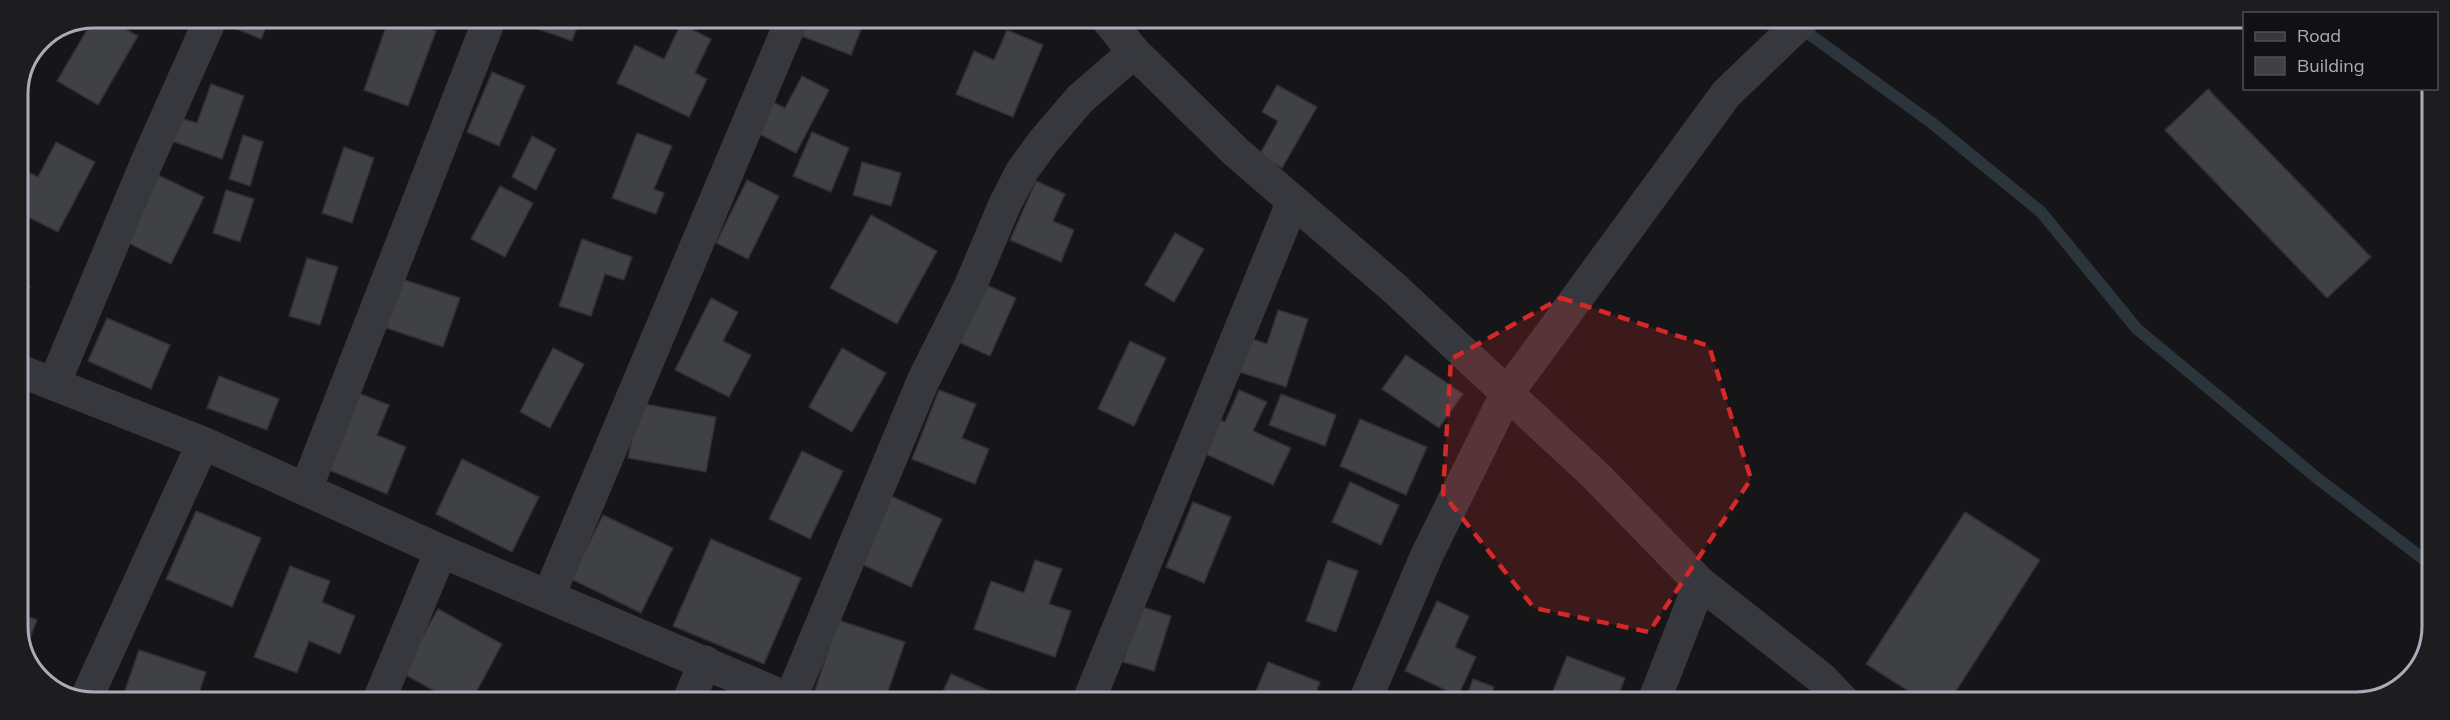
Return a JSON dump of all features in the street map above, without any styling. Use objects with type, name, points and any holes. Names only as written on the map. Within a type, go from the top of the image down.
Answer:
[{"type":"street","points":[[54,384],[146,164],[206,29]]},
{"type":"street","points":[[306,489],[486,29]]},
{"type":"street","points":[[549,595],[788,29]]},
{"type":"street","points":[[1115,29],[1134,52],[1236,152],[1393,287],[1506,395],[1596,476],[1700,583],[1821,678],[1834,692]]},
{"type":"street","points":[[1369,692],[1426,557],[1506,395],[1726,94],[1794,29]]},
{"type":"street","points":[[794,692],[923,381],[970,287],[1005,204],[1022,171],[1080,99],[1134,52]]},
{"type":"street","points":[[1092,692],[1293,201]]},
{"type":"street","points":[[29,374],[203,443],[441,551],[773,692]]},
{"type":"street","points":[[89,691],[203,443]]},
{"type":"street","points":[[382,692],[441,551]]},
{"type":"street","points":[[1658,692],[1700,583]]},
{"type":"street","points":[[692,692],[705,662]]},
{"type":"highlighted area","points":[[1561,298],[1709,346],[1751,479],[1649,632],[1534,608],[1443,494],[1451,359]]},
{"type":"building","points":[[126,29],[138,36],[98,105],[57,81],[87,30]]},
{"type":"building","points":[[237,29],[265,29],[261,39]]},
{"type":"building","points":[[385,29],[436,31],[408,106],[364,90]]},
{"type":"building","points":[[539,29],[576,29],[572,41]]},
{"type":"building","points":[[679,29],[691,29],[711,39],[695,73],[707,79],[689,117],[617,83],[635,45],[664,59]]},
{"type":"building","points":[[783,29],[861,29],[851,55]]},
{"type":"building","points":[[1007,30],[1043,45],[1013,117],[956,94],[974,51],[994,60]]},
{"type":"building","points":[[492,72],[525,86],[499,146],[467,132]]},
{"type":"building","points":[[802,76],[829,90],[796,153],[738,123],[754,93],[785,108]]},
{"type":"building","points":[[211,84],[244,96],[222,159],[172,141],[180,118],[197,123]]},
{"type":"building","points":[[1277,85],[1317,107],[1282,168],[1259,156],[1278,121],[1262,112]]},
{"type":"building","points":[[2208,89],[2371,257],[2327,298],[2165,130]]},
{"type":"building","points":[[812,132],[849,148],[831,192],[793,176]]},
{"type":"building","points":[[637,133],[672,146],[654,189],[664,193],[656,214],[612,198]]},
{"type":"building","points":[[243,135],[263,142],[250,186],[229,179]]},
{"type":"building","points":[[532,136],[556,149],[536,190],[512,177]]},
{"type":"building","points":[[56,142],[95,162],[58,232],[28,217],[28,172],[38,177]]},
{"type":"building","points":[[344,147],[374,158],[352,223],[322,213]]},
{"type":"building","points":[[862,162],[901,173],[891,206],[853,195]]},
{"type":"building","points":[[156,174],[204,197],[171,264],[124,241]]},
{"type":"building","points":[[747,180],[779,196],[748,259],[716,243]]},
{"type":"building","points":[[1036,181],[1065,194],[1053,221],[1074,230],[1061,262],[1010,240]]},
{"type":"building","points":[[500,186],[533,203],[505,257],[471,239]]},
{"type":"building","points":[[226,190],[254,199],[240,242],[213,233]]},
{"type":"building","points":[[871,215],[937,251],[897,324],[830,288]]},
{"type":"building","points":[[1175,233],[1204,249],[1174,302],[1145,285]]},
{"type":"building","points":[[582,239],[632,257],[624,280],[605,274],[591,316],[559,306]]},
{"type":"building","points":[[307,258],[338,267],[320,325],[289,316]]},
{"type":"building","points":[[402,279],[460,298],[443,347],[386,328]]},
{"type":"building","points":[[982,283],[1016,298],[990,356],[956,341]]},
{"type":"building","points":[[711,298],[738,312],[723,341],[751,355],[729,397],[675,370]]},
{"type":"building","points":[[1278,310],[1308,319],[1286,387],[1221,366],[1232,332],[1267,344]]},
{"type":"building","points":[[107,318],[170,345],[151,389],[88,361]]},
{"type":"building","points":[[1130,341],[1166,358],[1134,426],[1098,409]]},
{"type":"building","points":[[553,348],[584,364],[550,428],[520,412]]},
{"type":"building","points":[[842,348],[886,373],[852,432],[809,407]]},
{"type":"building","points":[[1406,355],[1463,394],[1439,428],[1382,389]]},
{"type":"building","points":[[219,376],[279,399],[267,430],[207,408]]},
{"type":"building","points":[[939,390],[976,404],[962,438],[989,449],[975,484],[912,459]]},
{"type":"building","points":[[1239,390],[1267,402],[1253,431],[1291,448],[1273,485],[1197,450],[1213,417],[1225,422]]},
{"type":"building","points":[[353,391],[389,405],[377,435],[406,447],[387,494],[322,467]]},
{"type":"building","points":[[1281,394],[1336,415],[1325,446],[1269,425]]},
{"type":"building","points":[[639,403],[716,417],[706,472],[628,458]]},
{"type":"building","points":[[1360,419],[1427,447],[1406,495],[1340,466]]},
{"type":"building","points":[[802,451],[843,471],[810,539],[769,519]]},
{"type":"building","points":[[462,459],[539,497],[512,552],[436,514]]},
{"type":"building","points":[[1350,482],[1399,505],[1381,545],[1332,522]]},
{"type":"building","points":[[891,496],[942,519],[911,587],[861,564]]},
{"type":"building","points":[[1193,502],[1231,517],[1204,583],[1166,567]]},
{"type":"building","points":[[196,511],[261,538],[232,607],[166,579]]},
{"type":"building","points":[[1965,512],[2040,560],[1955,692],[1910,692],[1866,664]]},
{"type":"building","points":[[603,515],[673,548],[641,613],[571,579]]},
{"type":"building","points":[[711,539],[801,578],[764,664],[673,626]]},
{"type":"building","points":[[1035,560],[1062,569],[1049,604],[1071,611],[1055,657],[974,629],[991,581],[1024,593]]},
{"type":"building","points":[[1328,560],[1358,571],[1336,632],[1306,621]]},
{"type":"building","points":[[290,566],[330,581],[322,602],[355,616],[340,654],[309,641],[297,673],[254,657]]},
{"type":"building","points":[[1437,601],[1469,616],[1455,647],[1476,657],[1460,692],[1450,692],[1405,671]]},
{"type":"building","points":[[1140,606],[1171,616],[1154,671],[1123,662]]},
{"type":"building","points":[[438,609],[502,644],[476,692],[436,692],[402,673]]},
{"type":"building","points":[[29,617],[37,620],[30,638]]},
{"type":"building","points":[[838,620],[905,642],[888,692],[814,692]]},
{"type":"building","points":[[139,650],[206,672],[199,692],[124,692]]},
{"type":"building","points":[[1567,656],[1625,678],[1620,692],[1553,692]]},
{"type":"building","points":[[1268,662],[1320,682],[1316,692],[1256,692]]},
{"type":"building","points":[[951,674],[992,692],[943,692]]},
{"type":"building","points":[[1473,679],[1494,687],[1492,692],[1468,692]]},
{"type":"waterway","points":[[1802,29],[1932,123],[2041,212],[2137,329],[2317,478],[2422,558]]}]
